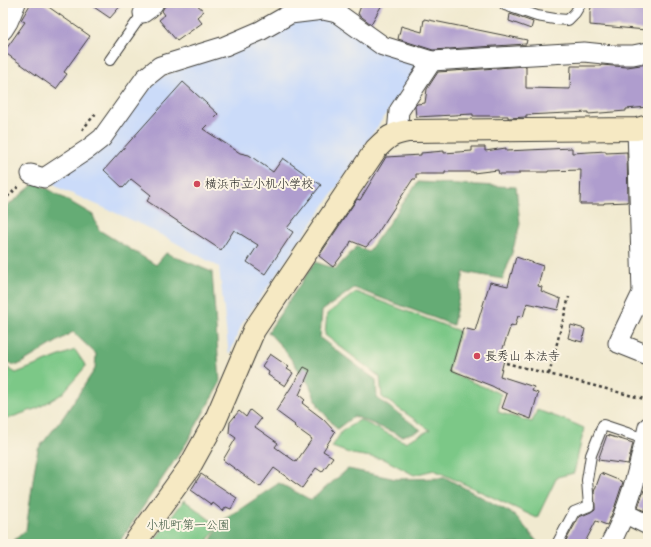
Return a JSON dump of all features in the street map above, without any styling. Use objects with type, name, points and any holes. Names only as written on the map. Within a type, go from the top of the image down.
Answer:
[{"type":"street","points":[[3,30],[16,3]]},
{"type":"street","points":[[31,174],[44,178],[102,138],[146,78],[160,66],[225,46],[260,32],[290,14],[337,8],[383,46],[432,61],[584,52],[613,55],[633,55],[648,52]]},
{"type":"street","points":[[397,133],[399,111],[432,61]]},
{"type":"street","points":[[134,544],[189,468],[215,421],[254,330],[376,148],[386,138],[397,133],[408,131],[643,128],[642,293],[618,343],[648,355]]},
{"type":"street","points":[[610,544],[624,513],[647,433]]},
{"type":"street","points":[[624,513],[648,525]]},
{"type":"lane","points":[[505,5],[537,16],[568,20],[575,13],[581,3]]},
{"type":"lane","points":[[110,60],[148,8]]},
{"type":"lane","points":[[557,544],[574,512],[589,506],[587,480],[591,455],[603,425],[647,433]]},
{"type":"path","points":[[549,374],[569,297]]},
{"type":"path","points":[[506,363],[648,400]]},
{"type":"shaded area","name":"横浜市立小机小学校","points":[[331,18],[414,62],[416,69],[333,193],[242,324],[229,355],[219,267],[136,222],[59,188],[49,179],[101,146],[159,78],[252,41],[291,21]]},
{"type":"green space","points":[[36,182],[93,215],[99,230],[156,265],[166,253],[212,272],[220,383],[187,442],[118,544],[10,544],[26,530],[38,449],[64,416],[95,369],[96,354],[73,332],[18,365],[9,364],[3,356],[3,208]]},
{"type":"green space","points":[[418,182],[516,187],[520,224],[512,253],[503,279],[464,272],[453,325],[354,288],[322,311],[320,338],[376,380],[377,398],[421,430],[402,436],[354,416],[337,429],[319,407],[309,384],[283,348],[268,332],[315,262],[336,269],[357,246],[368,252]]},
{"type":"green space","points":[[356,292],[459,331],[448,372],[501,394],[498,412],[532,422],[537,410],[584,428],[574,473],[557,477],[537,518],[434,470],[414,475],[384,459],[352,454],[332,447],[342,431],[360,420],[405,442],[430,430],[382,397],[380,377],[325,335],[327,314]]},
{"type":"green space","points":[[75,350],[86,366],[62,394],[38,408],[3,420],[3,365],[16,373]]},
{"type":"green space","points":[[348,469],[396,479],[446,478],[515,515],[539,544],[209,544],[221,522],[279,483],[311,500]]},
{"type":"green space","name":"小机町第一公園","points":[[184,500],[218,526],[205,544],[152,544]]},
{"type":"building","points":[[31,3],[43,3],[90,36],[64,72],[67,74],[56,89],[4,52],[25,22],[21,20]]},
{"type":"building","points":[[88,3],[123,3],[110,18]]},
{"type":"building","points":[[170,3],[195,3],[204,11],[197,17],[202,23],[177,41],[159,20],[165,15],[162,11],[164,7]]},
{"type":"building","points":[[362,3],[383,3],[371,24],[358,14]]},
{"type":"building","points":[[592,3],[644,4],[644,16],[648,16],[646,30],[590,25]]},
{"type":"building","points":[[510,14],[533,22],[531,29],[509,21]]},
{"type":"building","points":[[424,19],[527,40],[526,44],[433,50],[398,39],[401,26],[422,32]]},
{"type":"building","points":[[648,64],[648,107],[626,109],[626,111],[588,114],[588,112],[526,115],[526,117],[508,118],[508,116],[473,116],[473,114],[416,117],[415,106],[417,104],[425,103],[427,89],[438,72],[526,66],[526,88],[570,89],[571,66],[601,65],[627,67]]},
{"type":"building","points":[[183,82],[218,114],[203,129],[240,153],[249,155],[273,172],[283,158],[321,185],[287,228],[293,232],[265,274],[247,262],[258,245],[234,230],[221,250],[147,201],[151,195],[131,179],[123,188],[104,170]]},
{"type":"building","points":[[472,147],[485,147],[485,151],[506,148],[506,151],[572,148],[572,153],[606,151],[606,153],[627,152],[628,202],[580,204],[581,170],[519,172],[519,174],[499,174],[498,170],[473,173],[445,172],[445,174],[416,174],[416,179],[413,179],[375,237],[366,247],[351,241],[349,246],[333,267],[319,256],[357,199],[360,200],[386,157],[421,155],[421,153],[444,151],[444,153],[472,151]]},
{"type":"building","points":[[516,257],[543,266],[538,286],[542,287],[541,291],[561,299],[558,310],[527,303],[523,317],[518,316],[515,326],[511,325],[502,351],[506,352],[500,376],[534,387],[532,391],[538,393],[531,419],[502,408],[507,394],[492,386],[451,370],[463,328],[475,331],[490,282],[508,286]]},
{"type":"building","points":[[571,325],[585,329],[582,342],[568,338]]},
{"type":"building","points":[[270,354],[289,367],[287,369],[293,373],[285,386],[268,375],[269,372],[262,366]]},
{"type":"building","points":[[304,367],[310,370],[299,395],[305,400],[302,403],[323,419],[335,432],[323,451],[333,457],[322,472],[316,468],[302,488],[274,468],[260,487],[223,460],[236,438],[229,433],[230,422],[239,411],[246,417],[250,410],[261,419],[255,427],[278,443],[275,447],[296,462],[312,439],[276,411]]},
{"type":"building","points":[[607,435],[633,443],[628,464],[598,460]]},
{"type":"building","points":[[601,473],[623,482],[607,525],[596,521],[584,544],[564,544],[579,517],[595,509],[594,492]]},
{"type":"building","points":[[201,474],[237,498],[231,509],[226,507],[223,511],[213,503],[212,505],[191,490]]},
{"type":"building","points":[[644,490],[648,491],[648,502],[645,511],[638,508]]},
{"type":"place","name":"横浜市立小机小学校","points":[[197,184]]},
{"type":"place","name":"長秀山 本法寺","points":[[477,356]]}]
